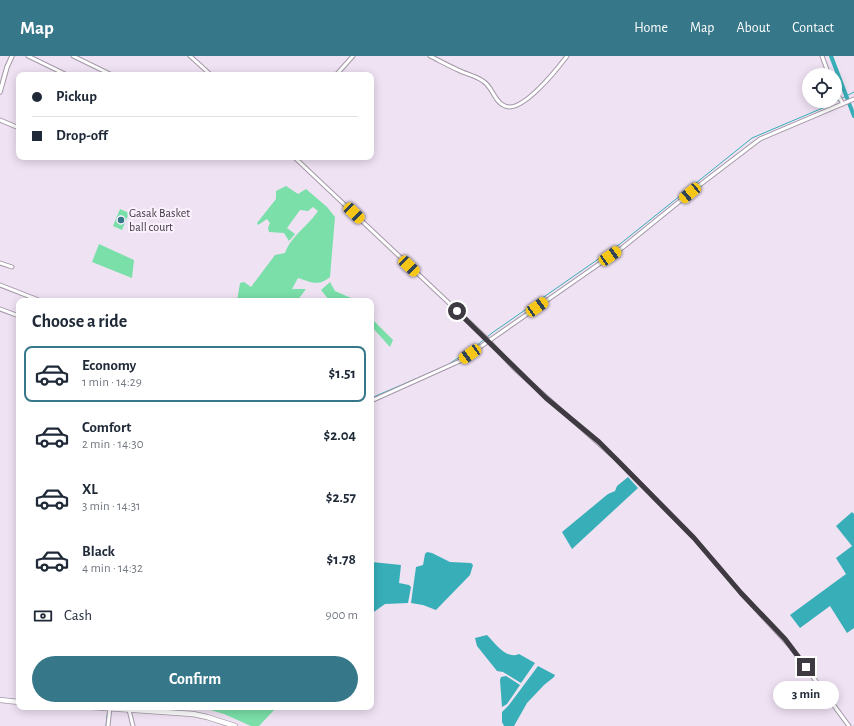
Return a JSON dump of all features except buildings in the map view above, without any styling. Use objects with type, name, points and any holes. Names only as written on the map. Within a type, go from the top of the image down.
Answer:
[{"type":"main road","points":[[0,700],[16,702]]},
{"type":"main road","points":[[129,710],[193,714],[236,726]]},
{"type":"street","points":[[0,92],[6,67],[12,56]]},
{"type":"street","points":[[28,56],[61,72]]},
{"type":"street","points":[[73,56],[106,72]]},
{"type":"street","points":[[190,56],[208,72]]},
{"type":"street","points":[[339,72],[353,56]]},
{"type":"street","points":[[430,56],[458,70],[483,80],[490,86],[500,103],[509,107],[523,101],[538,89],[567,56]]},
{"type":"street","points":[[822,56],[827,68]]},
{"type":"street","points":[[374,400],[452,366],[487,339],[622,248],[700,184],[751,146],[769,135],[843,103],[853,99],[854,103]]},
{"type":"street","points":[[0,120],[16,127]]},
{"type":"street","points":[[297,160],[487,339],[516,370],[546,398],[599,442],[694,538],[741,593],[790,646],[849,726]]},
{"type":"street","points":[[0,263],[12,267]]},
{"type":"street","points":[[0,285],[33,298]]},
{"type":"street","points":[[0,309],[16,315]]},
{"type":"street","points":[[108,726],[110,710]]},
{"type":"street","points":[[129,710],[133,726]]},
{"type":"green space","points":[[286,186],[298,194],[306,189],[327,207],[335,217],[330,277],[318,283],[298,278],[292,289],[306,289],[299,298],[238,298],[240,283],[244,282],[251,287],[275,255],[285,253],[291,241],[318,211],[313,207],[308,211],[300,210],[287,228],[295,234],[289,241],[284,233],[269,232],[268,228],[270,223],[267,219],[258,225],[257,223],[276,199],[276,191]]},
{"type":"green space","name":"Gasak Basket ball court","points":[[120,209],[129,213],[122,230],[113,226]]},
{"type":"green space","points":[[99,244],[134,260],[132,278],[92,262]]},
{"type":"green space","points":[[330,282],[335,291],[351,298],[328,298],[321,290]]},
{"type":"green space","points":[[374,321],[393,340],[390,347],[374,329]]},
{"type":"green space","points":[[210,710],[274,710],[259,726],[251,726],[224,714]]},
{"type":"water","points":[[628,477],[638,488],[572,549],[562,532],[608,494],[615,491],[617,486]]},
{"type":"water","points":[[852,512],[854,514],[854,628],[847,633],[830,606],[800,628],[790,615],[846,574],[836,558],[852,546],[836,526]]},
{"type":"water","points":[[427,552],[450,562],[471,563],[473,565],[470,575],[436,610],[423,605],[411,603],[416,567],[423,565],[425,554]]},
{"type":"water","points":[[374,562],[401,565],[399,583],[409,585],[411,587],[408,603],[385,604],[374,612]]},
{"type":"water","points":[[487,635],[505,653],[510,655],[519,654],[535,663],[521,683],[503,672],[497,671],[477,646],[475,638]]},
{"type":"water","points":[[538,666],[555,675],[554,677],[527,703],[514,726],[504,726],[502,722],[502,712]]},
{"type":"water","points":[[506,676],[520,685],[507,704],[502,707],[500,680],[501,677]]},
{"type":"waterway","points":[[831,56],[854,116]]},
{"type":"waterway","points":[[449,364],[620,244],[752,138],[825,107],[854,92]]},
{"type":"waterway","points":[[374,397],[446,366]]},
{"type":"waterway","points":[[106,726],[107,715]]},
{"type":"place","name":"Gasak Basket ball court","points":[[121,220]]},
{"type":"route","points":[[457,311],[546,398],[599,442],[703,547],[741,593],[785,639],[806,667]]}]
